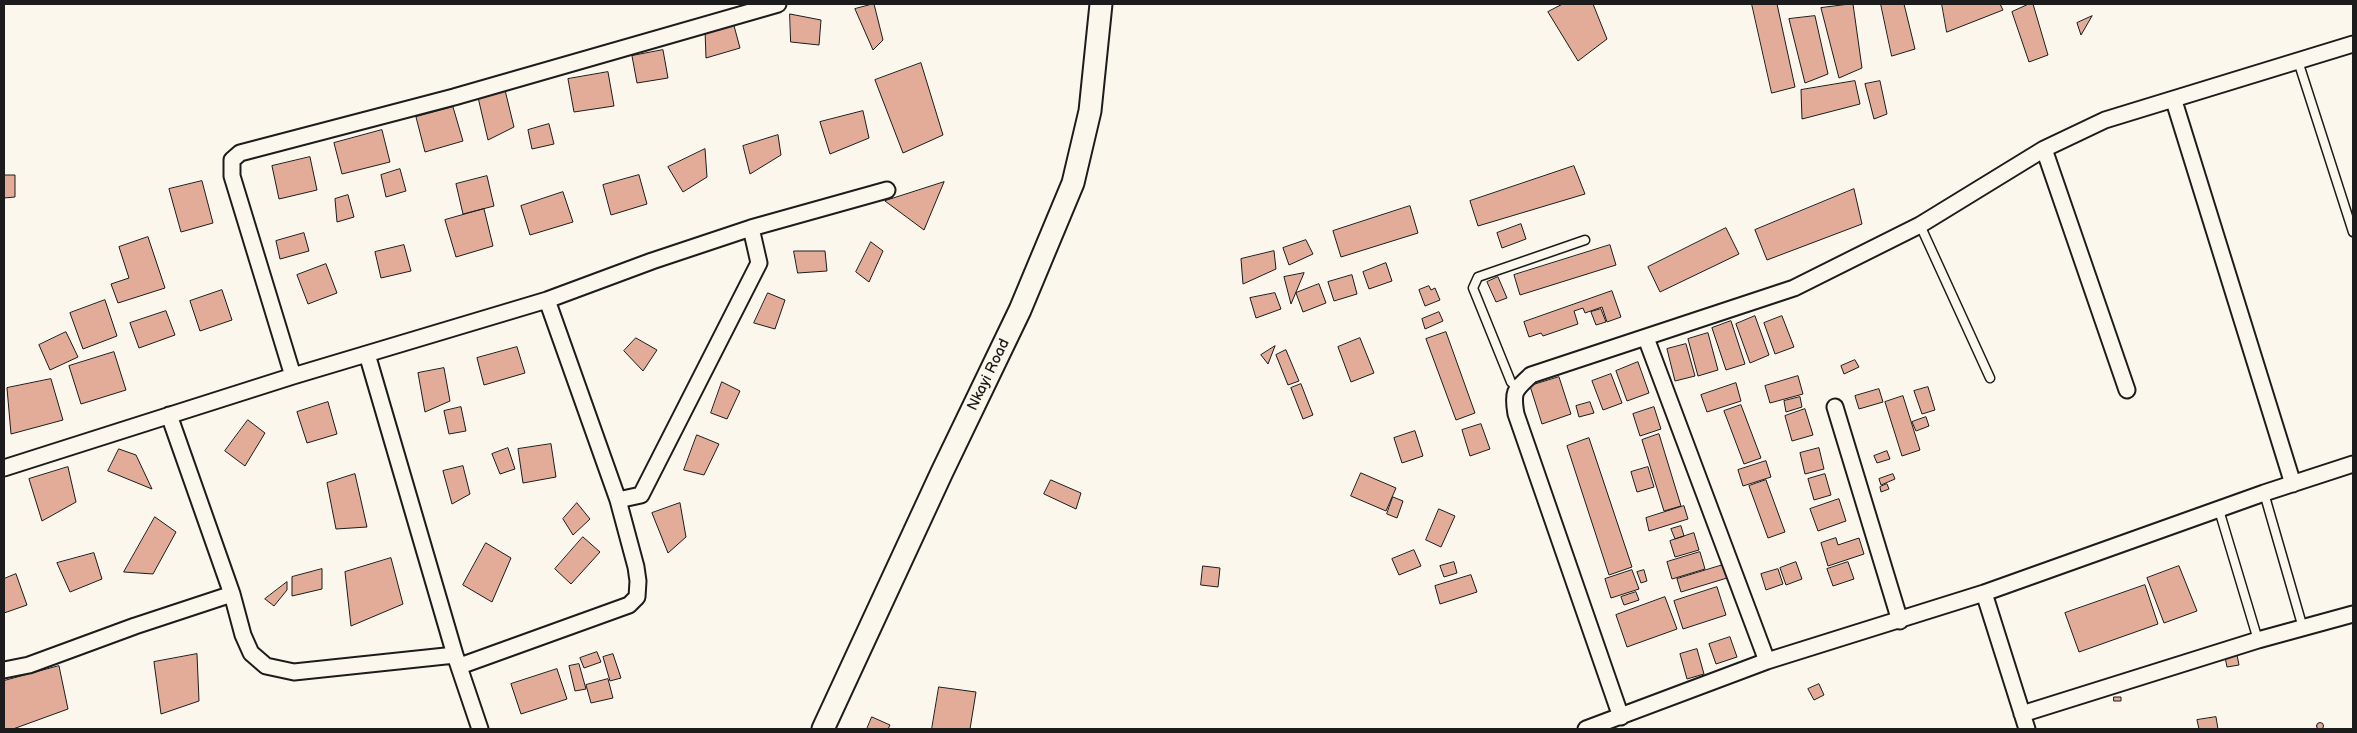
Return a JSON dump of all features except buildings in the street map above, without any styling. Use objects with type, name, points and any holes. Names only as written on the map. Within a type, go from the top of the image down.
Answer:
[{"type":"main road","name":"Nkayi Road","points":[[823,729],[942,472],[1020,310],[1073,183],[1090,111],[1101,4]]},
{"type":"street","points":[[293,376],[232,176],[232,160],[240,153],[454,97],[778,4]]},
{"type":"street","points":[[1621,717],[1516,414],[1513,398],[1517,388],[1531,375],[1794,288],[1920,225],[2044,149],[2105,120],[2174,101],[2353,44]]},
{"type":"street","points":[[2174,101],[2293,484]]},
{"type":"street","points":[[2044,149],[2127,390]]},
{"type":"street","points":[[4,468],[169,414],[547,300],[652,261],[751,228],[887,190]]},
{"type":"street","points":[[618,500],[642,495],[758,263],[751,228]]},
{"type":"street","points":[[169,414],[232,594],[243,635],[251,653],[266,666],[294,672],[457,661],[629,605],[636,597],[638,582],[618,500],[547,300]]},
{"type":"street","points":[[1646,338],[1767,660]]},
{"type":"street","points":[[367,354],[457,661],[480,729]]},
{"type":"street","points":[[1835,408],[1900,621]]},
{"type":"street","points":[[1586,729],[1767,660],[1900,621],[1984,593],[2264,493],[2353,464]]},
{"type":"street","points":[[1984,593],[2026,729]]},
{"type":"street","points":[[4,670],[29,665],[135,626],[232,594]]},
{"type":"street","points":[[2022,714],[2258,640],[2353,614]]},
{"type":"lane","points":[[2298,61],[2353,232]]},
{"type":"lane","points":[[1920,225],[1990,378]]},
{"type":"lane","points":[[1517,388],[1511,382],[1473,288],[1478,277],[1585,240]]},
{"type":"lane","points":[[2264,493],[2303,628]]},
{"type":"lane","points":[[2219,510],[2258,640]]}]
